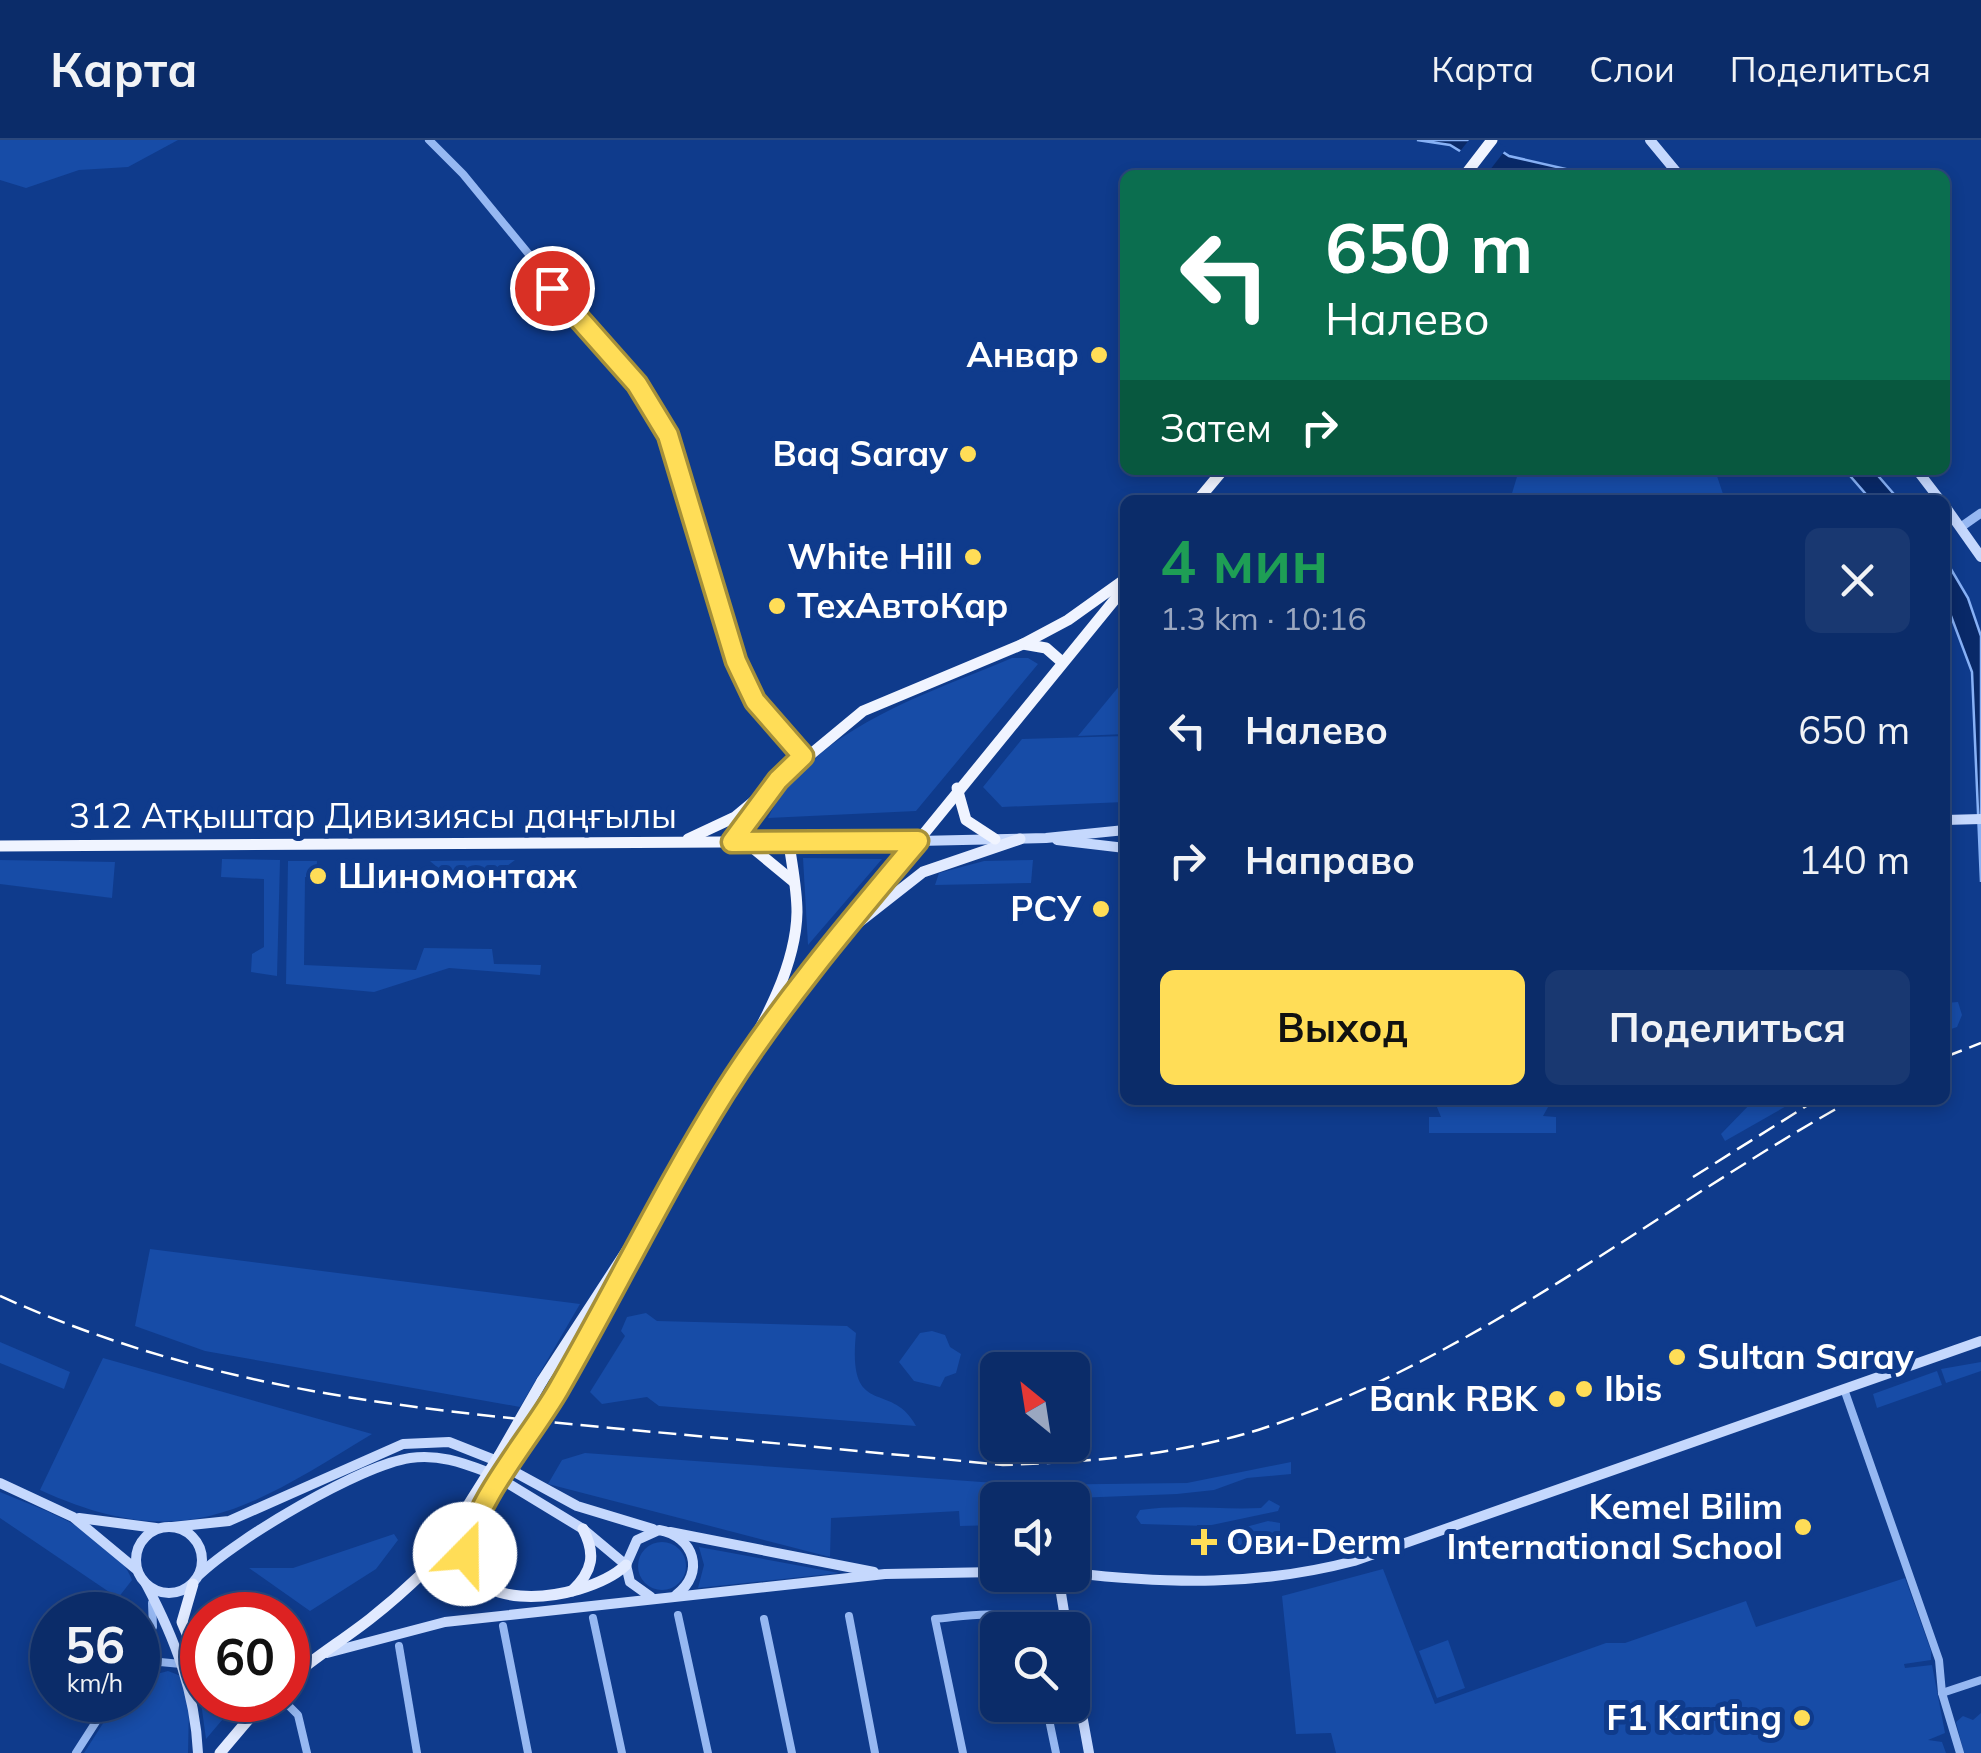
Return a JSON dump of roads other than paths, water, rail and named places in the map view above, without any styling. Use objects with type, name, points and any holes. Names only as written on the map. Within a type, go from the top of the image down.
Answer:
[{"type":"highway","points":[[1470,170],[1492,140]]},
{"type":"highway","points":[[1202,495],[1219,475]]},
{"type":"highway","points":[[684,841],[735,817],[803,756],[889,696],[1023,644],[1120,586]]},
{"type":"highway","points":[[918,841],[1120,589]]},
{"type":"highway","points":[[1023,644],[1046,648],[1062,662]]},
{"type":"highway","points":[[732,842],[778,780]]},
{"type":"highway","points":[[957,788],[966,820],[995,840]]},
{"type":"highway","name":"312 Атқыштар Дивизиясы даңғылы","points":[[0,846],[918,841]]},
{"type":"highway","points":[[725,1092],[789,956],[797,912],[789,843]]},
{"type":"highway","points":[[748,844],[795,883]]},
{"type":"main road","points":[[1650,140],[1675,170]]},
{"type":"main road","points":[[1920,475],[1936,495]]},
{"type":"main road","points":[[1950,512],[1981,557]]},
{"type":"main road","points":[[1950,820],[1976,820]]},
{"type":"main road","name":"312 Атқыштар Дивизиясы даңғылы","points":[[918,841],[1046,838],[1120,831]]},
{"type":"main road","name":"312 Атқыштар Дивизиясы даңғылы","points":[[1046,838],[1120,847]]},
{"type":"main road","points":[[825,952],[894,891],[923,872],[1020,839]]},
{"type":"main road","points":[[418,1577],[451,1534],[542,1381],[647,1222],[725,1092],[825,952],[918,841]]},
{"type":"main road","points":[[310,1661],[418,1577],[478,1517],[558,1390],[647,1222]]},
{"type":"main road","points":[[1090,1574],[1192,1583],[1303,1574],[1354,1561],[1981,1341]]},
{"type":"main road","points":[[73,1517],[166,1528],[229,1521],[403,1444],[449,1442],[496,1458]]},
{"type":"main road","points":[[0,1483],[73,1517],[161,1592],[184,1590],[241,1538],[386,1465],[427,1457],[487,1472]]},
{"type":"main road","points":[[512,1467],[577,1506],[665,1531],[884,1574]]},
{"type":"main road","points":[[478,1517],[465,1554],[481,1584],[495,1592],[519,1596],[597,1586],[626,1565],[637,1540],[665,1531],[689,1546],[694,1568],[686,1587],[662,1599],[637,1590],[626,1565],[583,1529],[504,1482]]},
{"type":"main road","points":[[150,1592],[140,1575],[138,1548],[166,1528]]},
{"type":"main road","points":[[166,1528],[198,1543],[202,1564],[192,1592]]},
{"type":"main road","points":[[571,1592],[589,1572],[592,1559],[583,1529]]},
{"type":"main road","points":[[321,1654],[445,1622],[884,1574],[980,1572]]},
{"type":"main road","points":[[160,1613],[180,1656]]},
{"type":"main road","points":[[195,1722],[198,1753]]},
{"type":"main road","points":[[220,1753],[246,1722]]},
{"type":"main road","points":[[1083,1722],[1089,1753]]},
{"type":"street","points":[[429,140],[463,174],[650,403],[675,450],[715,604],[740,672],[770,721],[803,756]]},
{"type":"street","points":[[1961,526],[1981,512]]},
{"type":"street","points":[[1844,1388],[1938,1656],[1942,1693],[1960,1753]]},
{"type":"street","points":[[678,1615],[708,1753]]},
{"type":"street","points":[[848,1616],[876,1753]]},
{"type":"street","points":[[963,1753],[935,1618],[980,1616]]},
{"type":"street","points":[[594,1618],[622,1753]]},
{"type":"street","points":[[764,1619],[792,1753]]},
{"type":"street","points":[[503,1626],[528,1753]]},
{"type":"street","points":[[399,1646],[417,1753]]},
{"type":"street","points":[[1942,1693],[1981,1680]]},
{"type":"street","points":[[76,1753],[96,1722]]},
{"type":"street","points":[[300,1722],[307,1753]]},
{"type":"street","points":[[1050,1722],[1056,1753]]},
{"type":"railway","points":[[1950,1055],[1981,1043]]},
{"type":"railway","points":[[1693,1177],[1808,1105]]},
{"type":"railway","points":[[0,1296],[76,1327],[225,1373],[375,1401],[530,1420],[1003,1465],[1102,1459],[1200,1445],[1264,1428],[1343,1398],[1419,1362],[1493,1322],[1843,1105]]},
{"type":"place","name":"Анвар","points":[[1099,355]]},
{"type":"place","name":"Baq Saray","points":[[968,454]]},
{"type":"place","name":"White Hill","points":[[973,557]]},
{"type":"place","name":"ТехАвтоКар","points":[[777,606]]},
{"type":"place","name":"Шиномонтаж","points":[[318,876]]},
{"type":"place","name":"РСУ","points":[[1101,909]]},
{"type":"place","name":"Sultan Saray","points":[[1677,1357]]},
{"type":"place","name":"Ibis","points":[[1584,1389]]},
{"type":"place","name":"Bank RBK","points":[[1557,1399]]},
{"type":"place","name":"Kemel Bilim International School","points":[[1803,1527]]},
{"type":"place","name":"Ови-Derm","points":[[1204,1542]]},
{"type":"place","name":"F1 Karting","points":[[1802,1718]]}]
